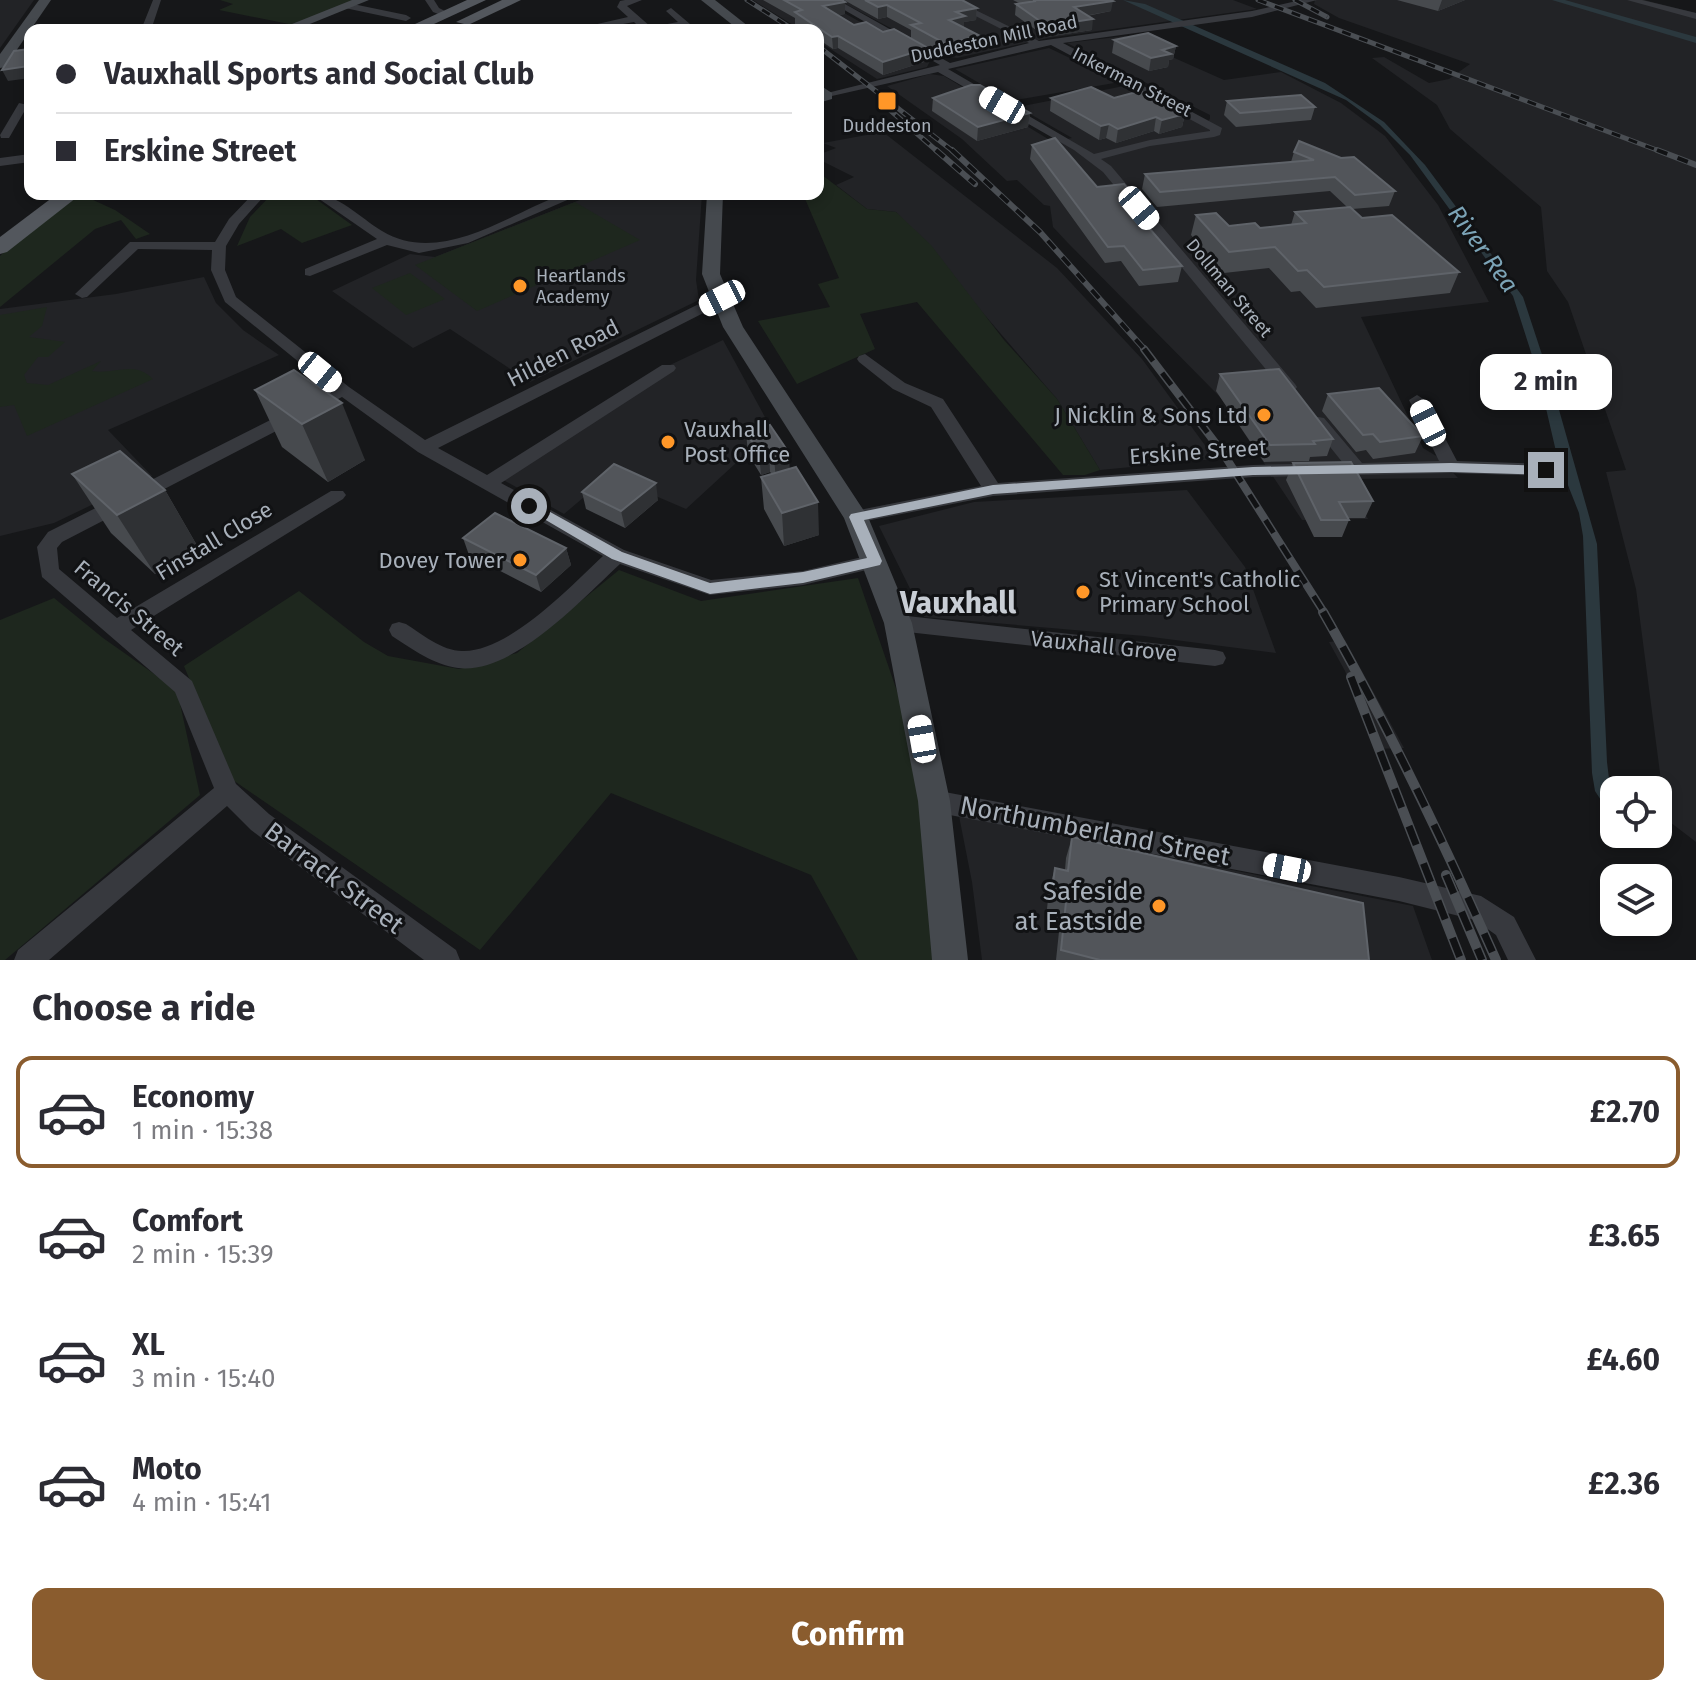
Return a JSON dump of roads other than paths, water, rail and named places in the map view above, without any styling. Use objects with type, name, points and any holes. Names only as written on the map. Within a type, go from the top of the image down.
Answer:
[{"type":"main road","points":[[28,24],[45,0]]},
{"type":"main road","points":[[299,24],[363,0]]},
{"type":"main road","points":[[408,24],[446,14],[479,0]]},
{"type":"main road","points":[[459,24],[514,0]]},
{"type":"main road","points":[[707,0],[739,24]]},
{"type":"main road","points":[[2,59],[24,29]]},
{"type":"main road","points":[[2,59],[24,55]]},
{"type":"main road","points":[[0,224],[38,200]]},
{"type":"main road","points":[[0,248],[35,217],[62,200]]},
{"type":"main road","points":[[716,200],[711,274],[733,327],[856,517],[898,623],[934,801],[950,960]]},
{"type":"street","points":[[148,24],[157,0]]},
{"type":"street","points":[[429,0],[436,10],[446,14]]},
{"type":"street","points":[[638,0],[622,5],[642,24]]},
{"type":"street","name":"Dollman Street","points":[[831,0],[1107,169],[1357,469]]},
{"type":"street","points":[[948,0],[1038,44]]},
{"type":"street","name":"Duddeston Mill Road","points":[[825,94],[1038,44],[1302,5],[1313,0]]},
{"type":"street","points":[[1631,0],[1696,16]]},
{"type":"street","points":[[348,6],[408,24]]},
{"type":"street","points":[[671,11],[686,24]]},
{"type":"street","points":[[608,24],[635,19]]},
{"type":"street","name":"Inkerman Street","points":[[1053,42],[1212,122],[1216,133],[1150,143],[1092,158]]},
{"type":"street","points":[[5,136],[23,105]]},
{"type":"street","points":[[13,122],[24,120]]},
{"type":"street","points":[[0,162],[24,159]]},
{"type":"street","points":[[254,200],[219,246],[218,270],[230,299],[343,390],[424,448],[617,555],[710,588],[803,578],[875,561]]},
{"type":"street","points":[[327,200],[389,239],[413,249],[447,245],[557,200]]},
{"type":"street","points":[[318,266],[389,239]]},
{"type":"street","points":[[82,294],[135,245],[219,246]]},
{"type":"street","name":"Hilden Road","points":[[424,448],[722,298]]},
{"type":"street","points":[[865,359],[899,386],[937,403],[993,490]]},
{"type":"street","points":[[487,483],[668,368]]},
{"type":"street","name":"Francis Street","points":[[227,791],[184,687],[49,572],[47,547],[55,537],[343,390]]},
{"type":"street","points":[[1417,400],[1451,467]]},
{"type":"street","name":"Erskine Street","points":[[856,517],[993,490],[1253,471],[1451,467],[1546,470]]},
{"type":"street","name":"Finstall Close","points":[[116,629],[337,495]]},
{"type":"street","points":[[399,630],[433,652],[462,661],[495,653],[519,639],[617,555]]},
{"type":"street","name":"Vauxhall Grove","points":[[898,623],[1215,658]]},
{"type":"street","points":[[28,960],[227,791]]},
{"type":"street","name":"Barrack Street","points":[[227,791],[260,822],[446,960]]},
{"type":"street","name":"Northumberland Street","points":[[934,801],[1399,889],[1489,913],[1512,935],[1522,960]]},
{"type":"water","name":"River Rea","points":[[1123,0],[1145,4],[1325,83],[1384,122],[1425,165],[1523,297],[1552,385],[1597,544],[1609,776],[1600,776],[1600,799],[1595,791],[1592,773],[1583,536],[1579,513],[1558,460],[1538,374],[1513,296],[1410,155],[1380,125],[1346,100]]},
{"type":"waterway","points":[[1556,0],[1696,40]]},
{"type":"railway","points":[[747,0],[785,24]]},
{"type":"railway","points":[[1258,0],[1662,152]]},
{"type":"railway","points":[[1295,0],[1327,17]]},
{"type":"railway","points":[[824,51],[954,152]]},
{"type":"railway","points":[[882,103],[938,152]]},
{"type":"railway","points":[[936,150],[975,184]]},
{"type":"railway","points":[[952,150],[1040,232],[1146,351]]},
{"type":"railway","points":[[1657,150],[1696,165]]},
{"type":"railway","points":[[1144,349],[1223,453],[1325,614]]},
{"type":"railway","points":[[1323,612],[1414,784],[1496,960]]},
{"type":"railway","points":[[1351,677],[1461,960]]},
{"type":"railway","points":[[1446,875],[1482,960]]},
{"type":"place","name":"Duddeston","points":[[887,101]]},
{"type":"place","name":"Heartlands Academy","points":[[520,286]]},
{"type":"place","name":"J Nicklin & Sons Ltd","points":[[1264,415]]},
{"type":"place","name":"Vauxhall Post Office","points":[[668,442]]},
{"type":"place","name":"Dovey Tower","points":[[520,560]]},
{"type":"place","name":"St Vincent's Catholic Primary School","points":[[1083,592]]},
{"type":"place","name":"Safeside at Eastside","points":[[1159,906]]},
{"type":"district","name":"Vauxhall","points":[[958,603]]}]
